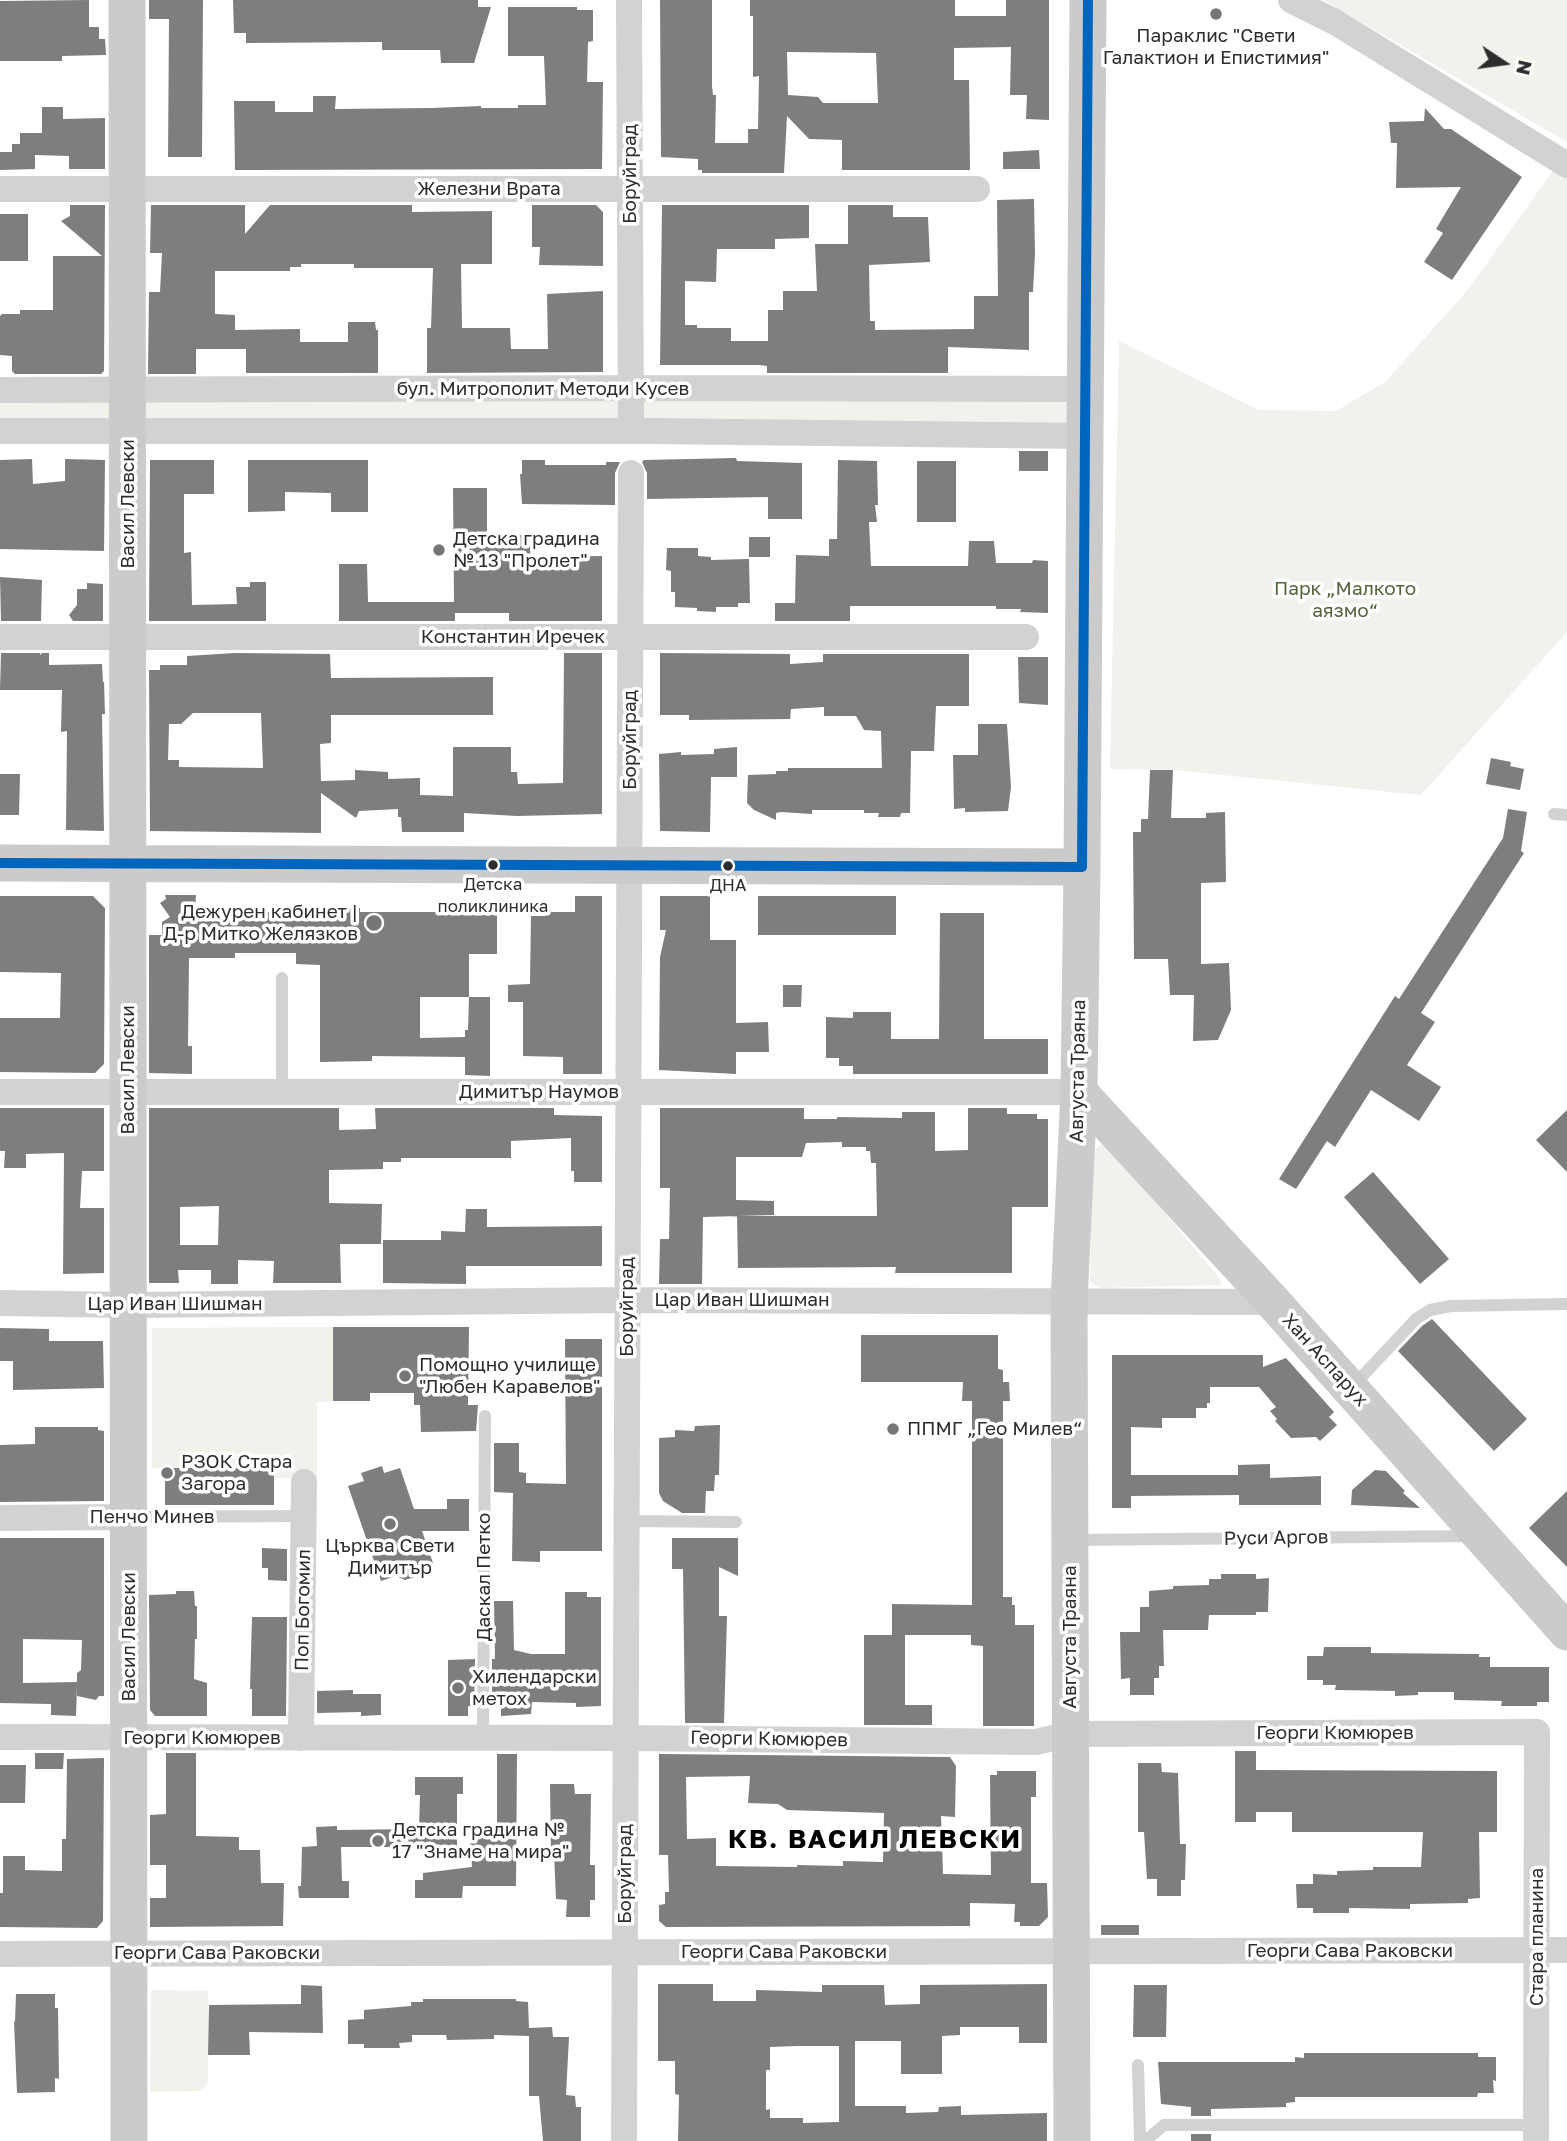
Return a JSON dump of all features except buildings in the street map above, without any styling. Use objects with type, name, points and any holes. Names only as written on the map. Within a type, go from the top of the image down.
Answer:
[{"type":"street","name":"Васил Левски","points":[[127,0],[129,2141]]},
{"type":"street","name":"Боруйград","points":[[629,0],[631,431]]},
{"type":"street","name":"Августа Траяна","points":[[1072,2141],[1069,1301],[1079,1092],[1088,0]]},
{"type":"street","points":[[1291,0],[1335,22],[1567,165]]},
{"type":"street","name":"Железни Врата","points":[[0,189],[977,189]]},
{"type":"street","name":"бул. Митрополит Методи Кусев","points":[[0,390],[1085,389]]},
{"type":"street","points":[[0,431],[631,431],[1085,436]]},
{"type":"street","name":"Боруйград","points":[[624,2141],[631,472]]},
{"type":"street","name":"Константин Иречек","points":[[0,637],[1026,637]]},
{"type":"street","points":[[0,863],[1082,867]]},
{"type":"street","name":"Димитър Наумов","points":[[0,1092],[1079,1092]]},
{"type":"street","name":"Хан Аспарух","points":[[1079,1092],[1273,1301],[1567,1632]]},
{"type":"street","name":"Цар Иван Шишман","points":[[0,1303],[128,1305],[627,1300],[1273,1301]]},
{"type":"street","name":"Поп Богомил","points":[[302,1738],[304,1482]]},
{"type":"street","name":"Пенчо Минев","points":[[0,1518],[129,1517]]},
{"type":"street","name":"Георги Кюмюрев","points":[[0,1737],[1036,1742],[1071,1734],[1536,1732]]},
{"type":"street","name":"Стара планина","points":[[1536,1732],[1536,2133]]},
{"type":"street","name":"Георги Сава Раковски","points":[[0,1954],[1567,1950]]},
{"type":"lane","points":[[282,978],[282,1092]]},
{"type":"lane","points":[[1350,1388],[1416,1319],[1430,1310],[1451,1306],[1567,1304]]},
{"type":"lane","name":"Даскал Петко","points":[[483,1738],[485,1416]]},
{"type":"lane","name":"Пенчо Минев","points":[[129,1517],[304,1516]]},
{"type":"lane","points":[[626,1521],[736,1522]]},
{"type":"lane","name":"Руси Аргов","points":[[1070,1541],[1481,1536]]},
{"type":"lane","points":[[1138,2064],[1142,2141]]},
{"type":"lane","points":[[1142,2141],[1164,2125],[1536,2133]]},
{"type":"green space","points":[[1323,0],[1567,0],[1567,142],[1337,8]]},
{"type":"green space","name":"Парк „Малкото аязмо“","points":[[1557,165],[1567,172],[1567,632],[1421,795],[1173,770],[1110,769],[1119,341],[1259,410],[1336,411],[1385,382],[1467,291]]},
{"type":"green space","points":[[1085,389],[1085,436],[0,431],[0,391]]},
{"type":"green space","points":[[1105,1141],[1220,1279],[1221,1285],[1100,1288],[1090,1282],[1092,1157]]},
{"type":"green space","points":[[333,1327],[333,1401],[317,1402],[317,1478],[275,1478],[274,1468],[152,1468],[152,1328]]},
{"type":"green space","points":[[151,1990],[208,1991],[208,2081],[199,2091],[150,2092]]},
{"type":"transit line","points":[[1082,867],[1088,0]]},
{"type":"transit line","points":[[0,863],[1082,867]]},
{"type":"place","name":"Параклис \"Свети Галактион и Епистимия\"","points":[[1216,14]]},
{"type":"place","name":"Детска градина № 13 \"Пролет\"","points":[[439,550]]},
{"type":"place","name":"Детска поликлиника","points":[[493,865]]},
{"type":"place","name":"ДНА","points":[[728,866]]},
{"type":"place","name":"Дежурен кабинет | Д-р Митко Желязков","points":[[374,923]]},
{"type":"place","name":"Помощно училище \"Любен Каравелов\"","points":[[405,1376]]},
{"type":"place","name":"ППМГ „Гео Милев“","points":[[893,1429]]},
{"type":"place","name":"РЗОК Стара Загора","points":[[167,1473]]},
{"type":"place","name":"Църква Свети Димитър","points":[[390,1524]]},
{"type":"place","name":"Хилендарски метох","points":[[458,1688]]},
{"type":"place","name":"Детска градина № 17 \"Знаме на мира\"","points":[[378,1841]]},
{"type":"district","name":"КВ. ВАСИЛ ЛЕВСКИ","points":[[875,1840]]}]
